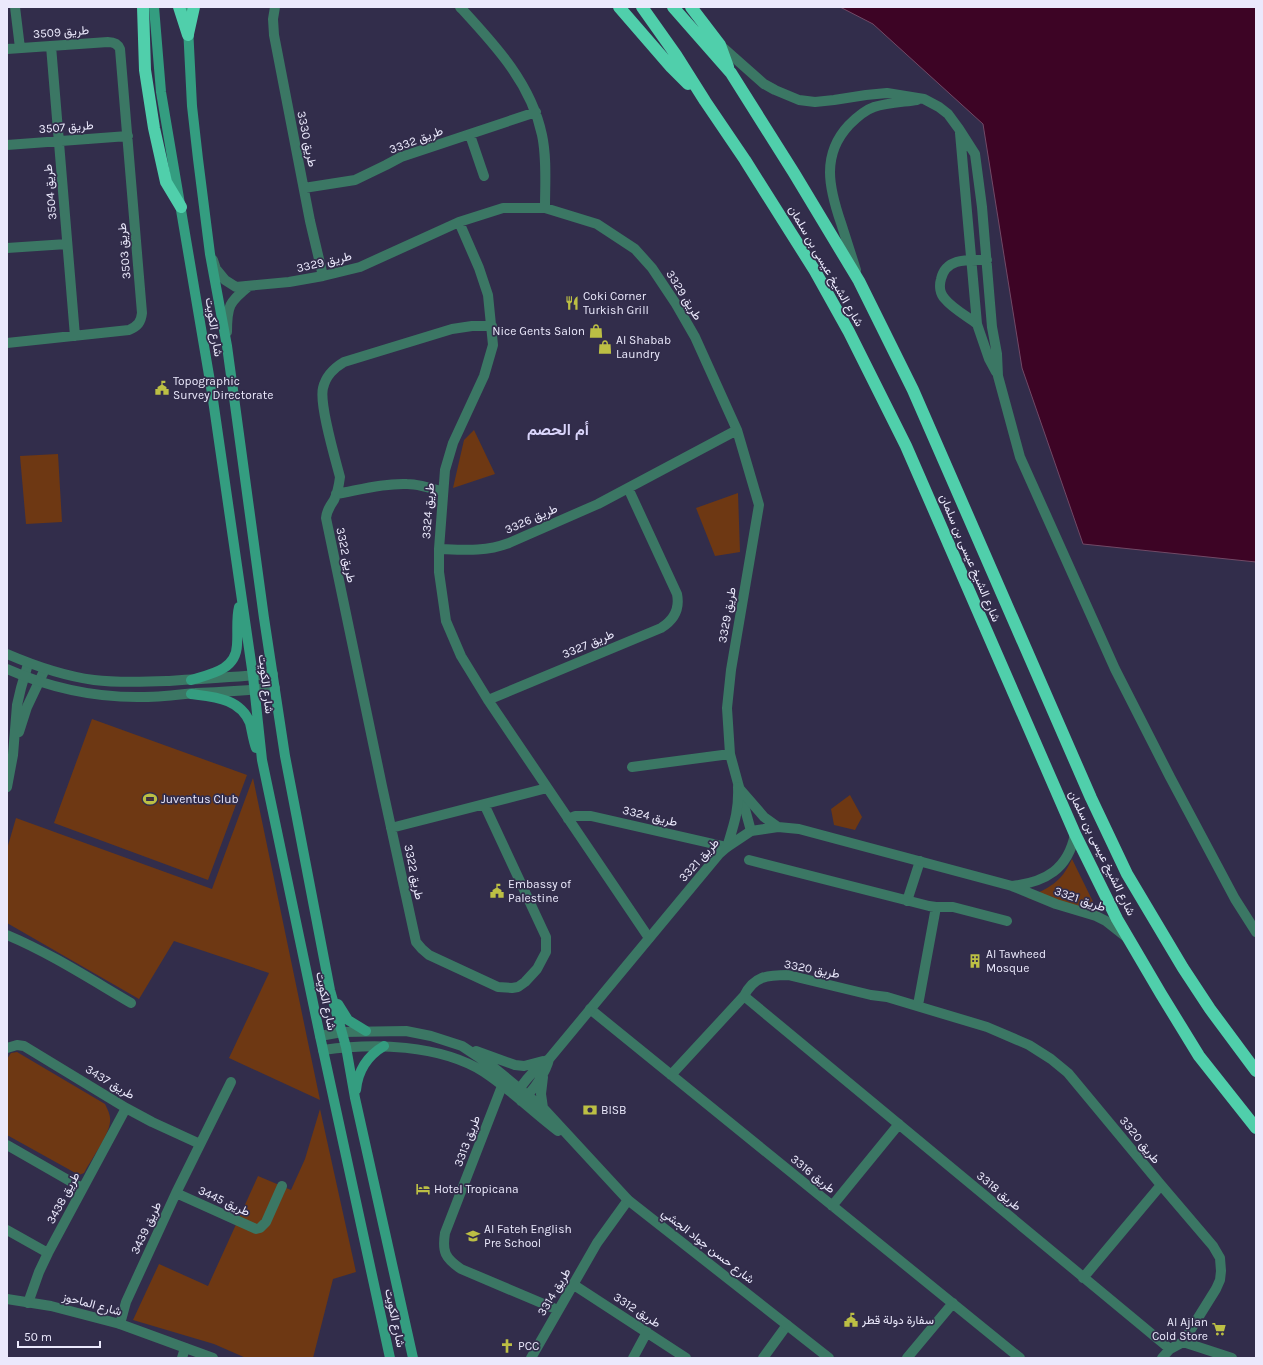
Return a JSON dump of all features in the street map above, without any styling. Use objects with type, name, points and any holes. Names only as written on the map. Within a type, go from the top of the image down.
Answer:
[{"type":"highway","points":[[143,7],[146,70],[154,128],[166,182],[181,207]]},
{"type":"highway","points":[[179,7],[188,35]]},
{"type":"highway","points":[[188,35],[194,7]]},
{"type":"highway","points":[[619,7],[671,67],[705,101]]},
{"type":"highway","name":"شارع الشيخ عيسى بن سلمان","points":[[642,7],[676,54],[705,101],[746,160],[815,271],[906,446],[1074,834],[1113,912],[1199,1056],[1256,1128]]},
{"type":"highway","name":"شارع الشيخ عيسى بن سلمان","points":[[673,7],[730,73],[794,173],[859,281],[914,390],[1088,791],[1127,874],[1191,980],[1210,1009],[1256,1071]]},
{"type":"highway","points":[[690,7],[720,45],[730,73]]},
{"type":"main road","name":"شارع الكويت","points":[[154,7],[161,92],[212,393],[253,676],[262,760],[390,1358]]},
{"type":"main road","name":"شارع الكويت","points":[[187,7],[192,106],[210,254],[227,346],[291,792],[330,990],[346,1047],[355,1098],[413,1358]]},
{"type":"main road","points":[[191,680],[225,668],[236,654],[237,624],[241,599]]},
{"type":"main road","points":[[191,694],[220,698],[230,701],[238,707],[245,714],[250,724],[254,743],[262,760]]},
{"type":"main road","points":[[330,990],[348,1020],[366,1031]]},
{"type":"main road","points":[[355,1098],[357,1082],[362,1068],[374,1052],[384,1046]]},
{"type":"street","points":[[15,7],[20,48]]},
{"type":"street","name":"طريق 3330","points":[[275,7],[273,19],[274,36],[323,276]]},
{"type":"street","points":[[460,7],[504,57],[523,85],[536,112],[545,157],[545,208]]},
{"type":"street","name":"طريق 3509","points":[[7,49],[108,42],[116,43]]},
{"type":"street","name":"طريق 3503","points":[[7,343],[129,330],[139,324],[141,319],[142,313],[128,136],[120,49],[116,43]]},
{"type":"street","points":[[720,45],[764,84],[799,100],[815,102],[887,93],[924,99],[948,114],[975,154],[987,260],[992,327],[997,354],[998,376],[1020,457],[1115,669],[1235,899],[1256,932]]},
{"type":"street","name":"طريق 3504","points":[[51,46],[75,336]]},
{"type":"street","points":[[859,281],[831,191],[830,176],[833,153],[842,133],[852,122],[873,107],[883,104],[924,99]]},
{"type":"street","name":"طريق 3332","points":[[304,188],[355,180],[401,157],[536,112]]},
{"type":"street","points":[[959,129],[977,324],[989,359],[998,376]]},
{"type":"street","points":[[470,134],[484,176]]},
{"type":"street","name":"طريق 3507","points":[[7,145],[128,136]]},
{"type":"street","name":"طريق 3329","points":[[210,254],[216,269],[225,280],[236,287],[289,282],[360,267],[459,222],[502,208],[545,208],[597,224],[635,249],[652,268],[676,304],[695,337],[737,430],[759,505],[728,686],[726,708],[730,754],[751,831]]},
{"type":"street","name":"طريق 3324","points":[[459,222],[479,268],[488,295],[493,345],[484,376],[453,443],[445,470],[439,549],[439,572],[446,621],[461,656],[488,700],[649,938]]},
{"type":"street","points":[[7,248],[67,244]]},
{"type":"street","points":[[977,324],[945,300],[941,293],[940,283],[942,274],[946,267],[956,261],[987,260]]},
{"type":"street","name":"طريق 3329","points":[[227,346],[227,318],[230,304],[233,298],[250,286]]},
{"type":"street","name":"طريق 3322","points":[[484,804],[547,942],[546,952],[542,962],[532,976],[518,987],[498,987],[429,955],[419,946],[415,937],[326,523],[326,513],[336,494],[340,477],[323,402],[322,389],[329,374],[335,367],[344,362],[442,331],[467,327],[492,326]]},
{"type":"street","name":"طريق 3326","points":[[439,549],[478,551],[498,547],[598,504],[737,430]]},
{"type":"street","points":[[336,494],[390,485],[406,484],[426,487],[443,492]]},
{"type":"street","name":"طريق 3327","points":[[488,700],[661,628],[671,621],[679,601],[677,594],[628,488]]},
{"type":"street","points":[[7,654],[28,664],[78,678],[112,682],[191,680],[273,674]]},
{"type":"street","points":[[13,755],[17,704],[28,664]]},
{"type":"street","points":[[7,669],[40,682],[75,691],[110,696],[145,697],[275,688]]},
{"type":"street","points":[[7,787],[13,755],[26,707],[40,682],[45,669]]},
{"type":"street","points":[[632,767],[730,754]]},
{"type":"street","points":[[738,787],[764,817],[778,827]]},
{"type":"street","points":[[727,847],[736,820],[739,803],[738,787]]},
{"type":"street","points":[[391,828],[547,788]]},
{"type":"street","name":"طريق 3324","points":[[568,820],[574,816],[591,816],[727,847]]},
{"type":"street","name":"طريق 3321","points":[[521,1096],[538,1067],[549,1059],[711,863],[727,847],[751,831],[778,827],[809,831],[1012,886],[1056,904],[1096,916],[1116,928],[1133,945]]},
{"type":"street","name":"طريق 3321","points":[[1012,886],[1037,882],[1051,874],[1058,868],[1067,856],[1071,849],[1074,834]]},
{"type":"street","points":[[749,860],[936,908],[953,907],[1007,921]]},
{"type":"street","points":[[907,901],[920,861]]},
{"type":"street","points":[[918,1005],[936,908]]},
{"type":"street","points":[[7,935],[28,944],[131,1003]]},
{"type":"street","name":"طريق 3320","points":[[671,1075],[744,996],[749,986],[756,980],[766,976],[788,975],[918,1005],[987,1027],[1021,1040],[1051,1059],[1068,1073],[1213,1246],[1220,1258],[1220,1280],[1216,1289],[1183,1342],[1170,1349],[1162,1358]]},
{"type":"street","name":"طريق 3318","points":[[744,996],[1170,1349]]},
{"type":"street","name":"طريق 3316","points":[[590,1009],[1020,1358]]},
{"type":"street","name":"شارع حسن جواد الجشي","points":[[320,1036],[342,1032],[406,1031],[431,1036],[462,1046],[492,1066],[504,1082],[578,1147]]},
{"type":"street","name":"طريق 3437","points":[[7,1048],[17,1045],[24,1046],[126,1108],[152,1122],[200,1144]]},
{"type":"street","name":"شارع حسن جواد الجشي","points":[[323,1050],[346,1047],[384,1046],[412,1048],[446,1056],[504,1082]]},
{"type":"street","points":[[462,1046],[515,1065],[528,1065],[549,1059]]},
{"type":"street","points":[[543,1108],[541,1086],[549,1059]]},
{"type":"street","points":[[521,1096],[544,1072]]},
{"type":"street","name":"طريق 3439","points":[[120,1324],[126,1302],[176,1193],[231,1082]]},
{"type":"street","name":"طريق 3313","points":[[504,1082],[445,1233],[443,1244],[444,1251],[448,1258],[461,1269],[558,1310]]},
{"type":"street","name":"شارع حسن جواد الجشي","points":[[521,1096],[543,1108],[628,1200],[829,1358]]},
{"type":"street","name":"طريق 3438","points":[[28,1303],[39,1272],[48,1253],[126,1108]]},
{"type":"street","points":[[832,1206],[899,1124]]},
{"type":"street","points":[[8,1147],[82,1188]]},
{"type":"street","points":[[1083,1278],[1161,1185]]},
{"type":"street","name":"طريق 3445","points":[[176,1193],[256,1229],[263,1226],[282,1186]]},
{"type":"street","name":"طريق 3314","points":[[532,1358],[597,1243],[628,1200]]},
{"type":"street","points":[[7,1230],[48,1253]]},
{"type":"street","name":"طريق 3312","points":[[574,1285],[686,1358]]},
{"type":"street","name":"شارع الماحوز","points":[[7,1299],[69,1310],[120,1324],[213,1358]]},
{"type":"street","points":[[907,1358],[953,1303]]},
{"type":"street","points":[[763,1358],[787,1325]]},
{"type":"street","points":[[633,1358],[647,1332]]},
{"type":"street","points":[[1183,1342],[1232,1358]]},
{"type":"street","points":[[182,1358],[185,1348]]},
{"type":"shaded area","points":[[840,7],[1256,7],[1256,562],[1083,544],[1022,368],[983,124],[873,24]]},
{"type":"shaded area","points":[[474,430],[495,474],[453,488],[464,440]]},
{"type":"shaded area","points":[[58,454],[62,522],[26,524],[20,456]]},
{"type":"shaded area","points":[[738,493],[740,552],[715,556],[696,508]]},
{"type":"shaded area","name":"Juventus Club","points":[[92,719],[247,775],[208,880],[54,823]]},
{"type":"shaded area","points":[[253,778],[320,1100],[229,1058],[269,973],[174,941],[139,999],[7,923],[7,849],[16,818],[212,889]]},
{"type":"shaded area","points":[[850,795],[862,817],[855,830],[834,825],[831,809]]},
{"type":"shaded area","points":[[1072,859],[1100,916],[1027,898],[1042,891],[1059,879],[1064,874]]},
{"type":"shaded area","points":[[17,1052],[105,1104],[110,1118],[109,1127],[84,1173],[79,1175],[7,1135],[7,1059],[11,1053]]},
{"type":"shaded area","points":[[320,1109],[356,1272],[333,1279],[313,1358],[246,1358],[214,1344],[133,1320],[159,1264],[208,1286],[258,1176],[291,1190],[305,1159]]},
{"type":"place","name":"Coki Corner Turkish Grill","points":[[572,303]]},
{"type":"place","name":"Nice Gents Salon","points":[[596,331]]},
{"type":"place","name":"Al Shabab Laundry","points":[[605,347]]},
{"type":"place","name":"Topographic Survey Directorate","points":[[162,388]]},
{"type":"place","name":"Juventus Club","points":[[150,799]]},
{"type":"place","name":"Embassy of Palestine","points":[[497,891]]},
{"type":"place","name":"Al Tawheed Mosque","points":[[975,961]]},
{"type":"place","name":"BISB","points":[[590,1110]]},
{"type":"place","name":"Hotel Tropicana","points":[[423,1189]]},
{"type":"place","name":"Al Fateh English Pre School","points":[[473,1236]]},
{"type":"place","name":"سفارة دولة قطر","points":[[851,1320]]},
{"type":"place","name":"Al Ajlan Cold Store","points":[[1219,1329]]},
{"type":"place","name":"PCC","points":[[507,1346]]},
{"type":"district","name":"أم الحصم","points":[[558,429]]}]
